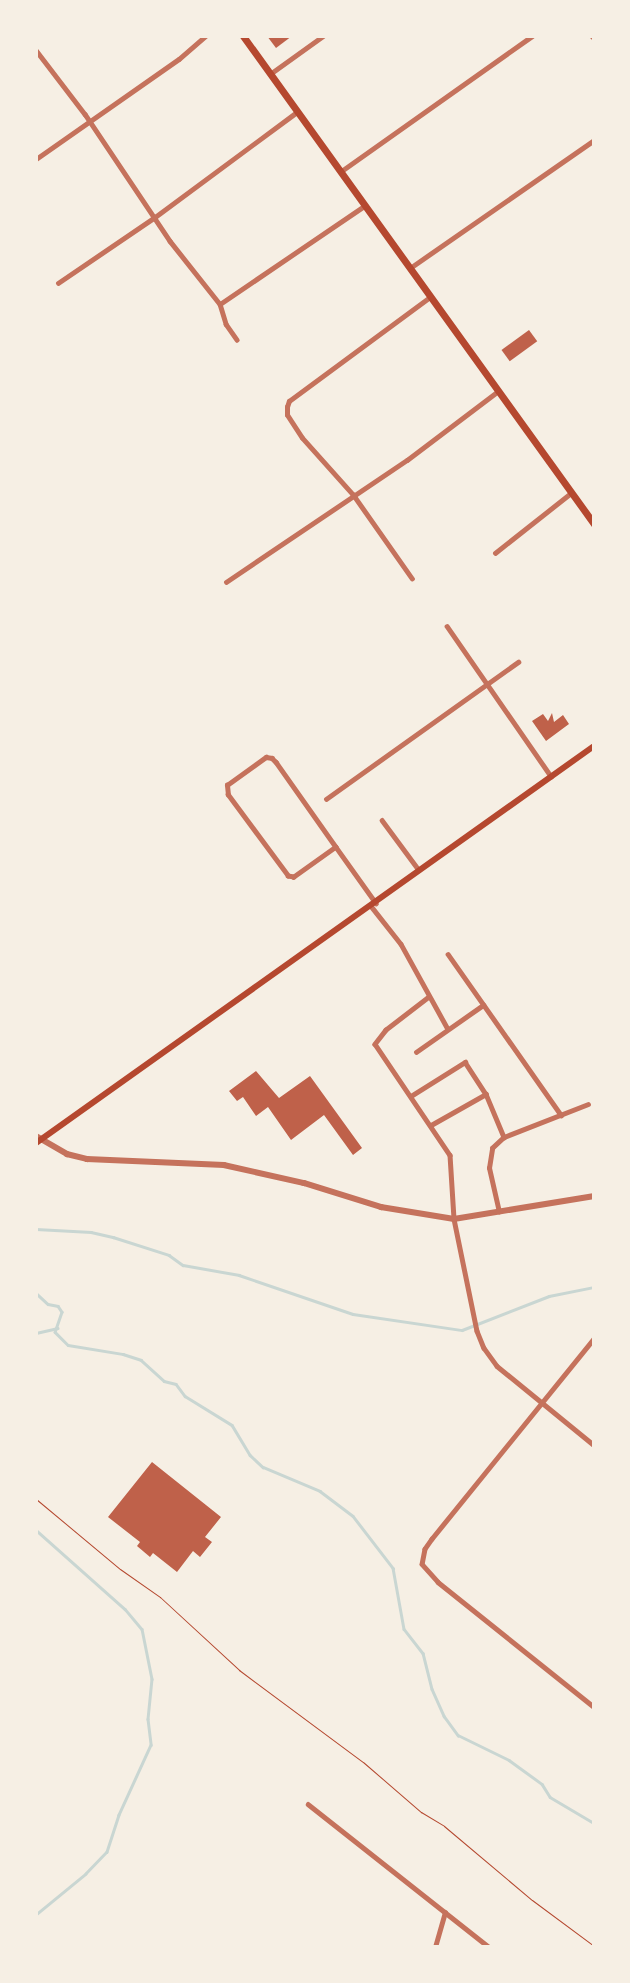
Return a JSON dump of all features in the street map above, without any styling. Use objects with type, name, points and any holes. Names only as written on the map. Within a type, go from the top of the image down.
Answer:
[{"type":"main road","points":[[243,36],[497,392],[594,524]]},
{"type":"main road","points":[[38,1140],[594,746]]},
{"type":"street","points":[[36,159],[179,59],[205,36]]},
{"type":"street","points":[[270,74],[323,36]]},
{"type":"street","points":[[340,172],[532,36]]},
{"type":"street","points":[[36,50],[89,121],[155,217],[220,304],[226,324],[237,340]]},
{"type":"street","points":[[58,283],[155,217],[297,112]]},
{"type":"street","points":[[410,268],[594,140]]},
{"type":"street","points":[[220,304],[364,206]]},
{"type":"street","points":[[412,579],[353,496],[302,438],[287,415],[287,407],[289,401],[430,297]]},
{"type":"street","points":[[226,582],[353,496],[497,392]]},
{"type":"street","points":[[495,553],[572,493]]},
{"type":"street","points":[[447,626],[551,776]]},
{"type":"street","points":[[326,799],[518,662]]},
{"type":"street","points":[[336,847],[294,877],[288,876],[228,794],[227,785],[266,757],[272,758],[336,847],[401,944],[426,985],[429,997],[448,1029]]},
{"type":"street","points":[[382,820],[419,870]]},
{"type":"street","points":[[448,954],[562,1115]]},
{"type":"street","points":[[429,997],[386,1030],[375,1044],[450,1155],[454,1219],[473,1318],[479,1336],[494,1362],[541,1403],[594,1445]]},
{"type":"street","points":[[416,1052],[483,1005]]},
{"type":"street","points":[[411,1096],[465,1062],[486,1094],[504,1137]]},
{"type":"street","points":[[431,1125],[486,1094]]},
{"type":"street","points":[[499,1212],[488,1168],[492,1148],[504,1137],[588,1104]]},
{"type":"street","points":[[38,1140],[67,1154],[87,1159],[208,1163],[267,1173],[381,1207],[454,1219],[594,1196]]},
{"type":"street","points":[[594,1339],[432,1539],[422,1556],[422,1564],[429,1574],[594,1707]]},
{"type":"street","points":[[308,1804],[489,1947]]},
{"type":"street","points":[[435,1947],[445,1912]]},
{"type":"path","points":[[36,1499],[120,1570],[160,1597],[239,1670],[363,1762],[421,1812],[444,1826],[532,1900],[594,1946]]},
{"type":"building","points":[[267,36],[292,36],[276,48]]},
{"type":"building","points":[[529,330],[537,341],[510,361],[501,350]]},
{"type":"building","points":[[552,713],[554,722],[563,715],[569,724],[546,741],[532,721],[543,714],[548,721]]},
{"type":"building","points":[[256,1071],[279,1098],[310,1076],[362,1148],[353,1155],[324,1115],[291,1140],[268,1107],[256,1116],[243,1097],[237,1101],[229,1091]]},
{"type":"building","points":[[152,1462],[221,1517],[205,1537],[212,1542],[200,1557],[193,1551],[177,1572],[153,1553],[150,1557],[137,1546],[140,1542],[108,1517]]},
{"type":"waterway","points":[[36,1229],[91,1232],[113,1237],[169,1255],[183,1265],[239,1275],[353,1314],[462,1330],[549,1296],[594,1287]]},
{"type":"waterway","points":[[36,1293],[48,1304],[58,1306],[62,1312],[55,1332],[68,1345],[123,1354],[141,1360],[164,1381],[176,1384],[185,1396],[232,1425],[250,1455],[263,1467],[320,1491],[353,1516],[393,1568],[404,1629],[423,1653],[432,1689],[444,1716],[458,1735],[509,1760],[542,1784],[550,1797],[594,1823]]},
{"type":"waterway","points":[[36,1333],[57,1328]]},
{"type":"waterway","points":[[36,1530],[125,1609],[142,1629],[152,1679],[148,1719],[151,1745],[119,1815],[107,1852],[86,1874],[36,1915]]}]
